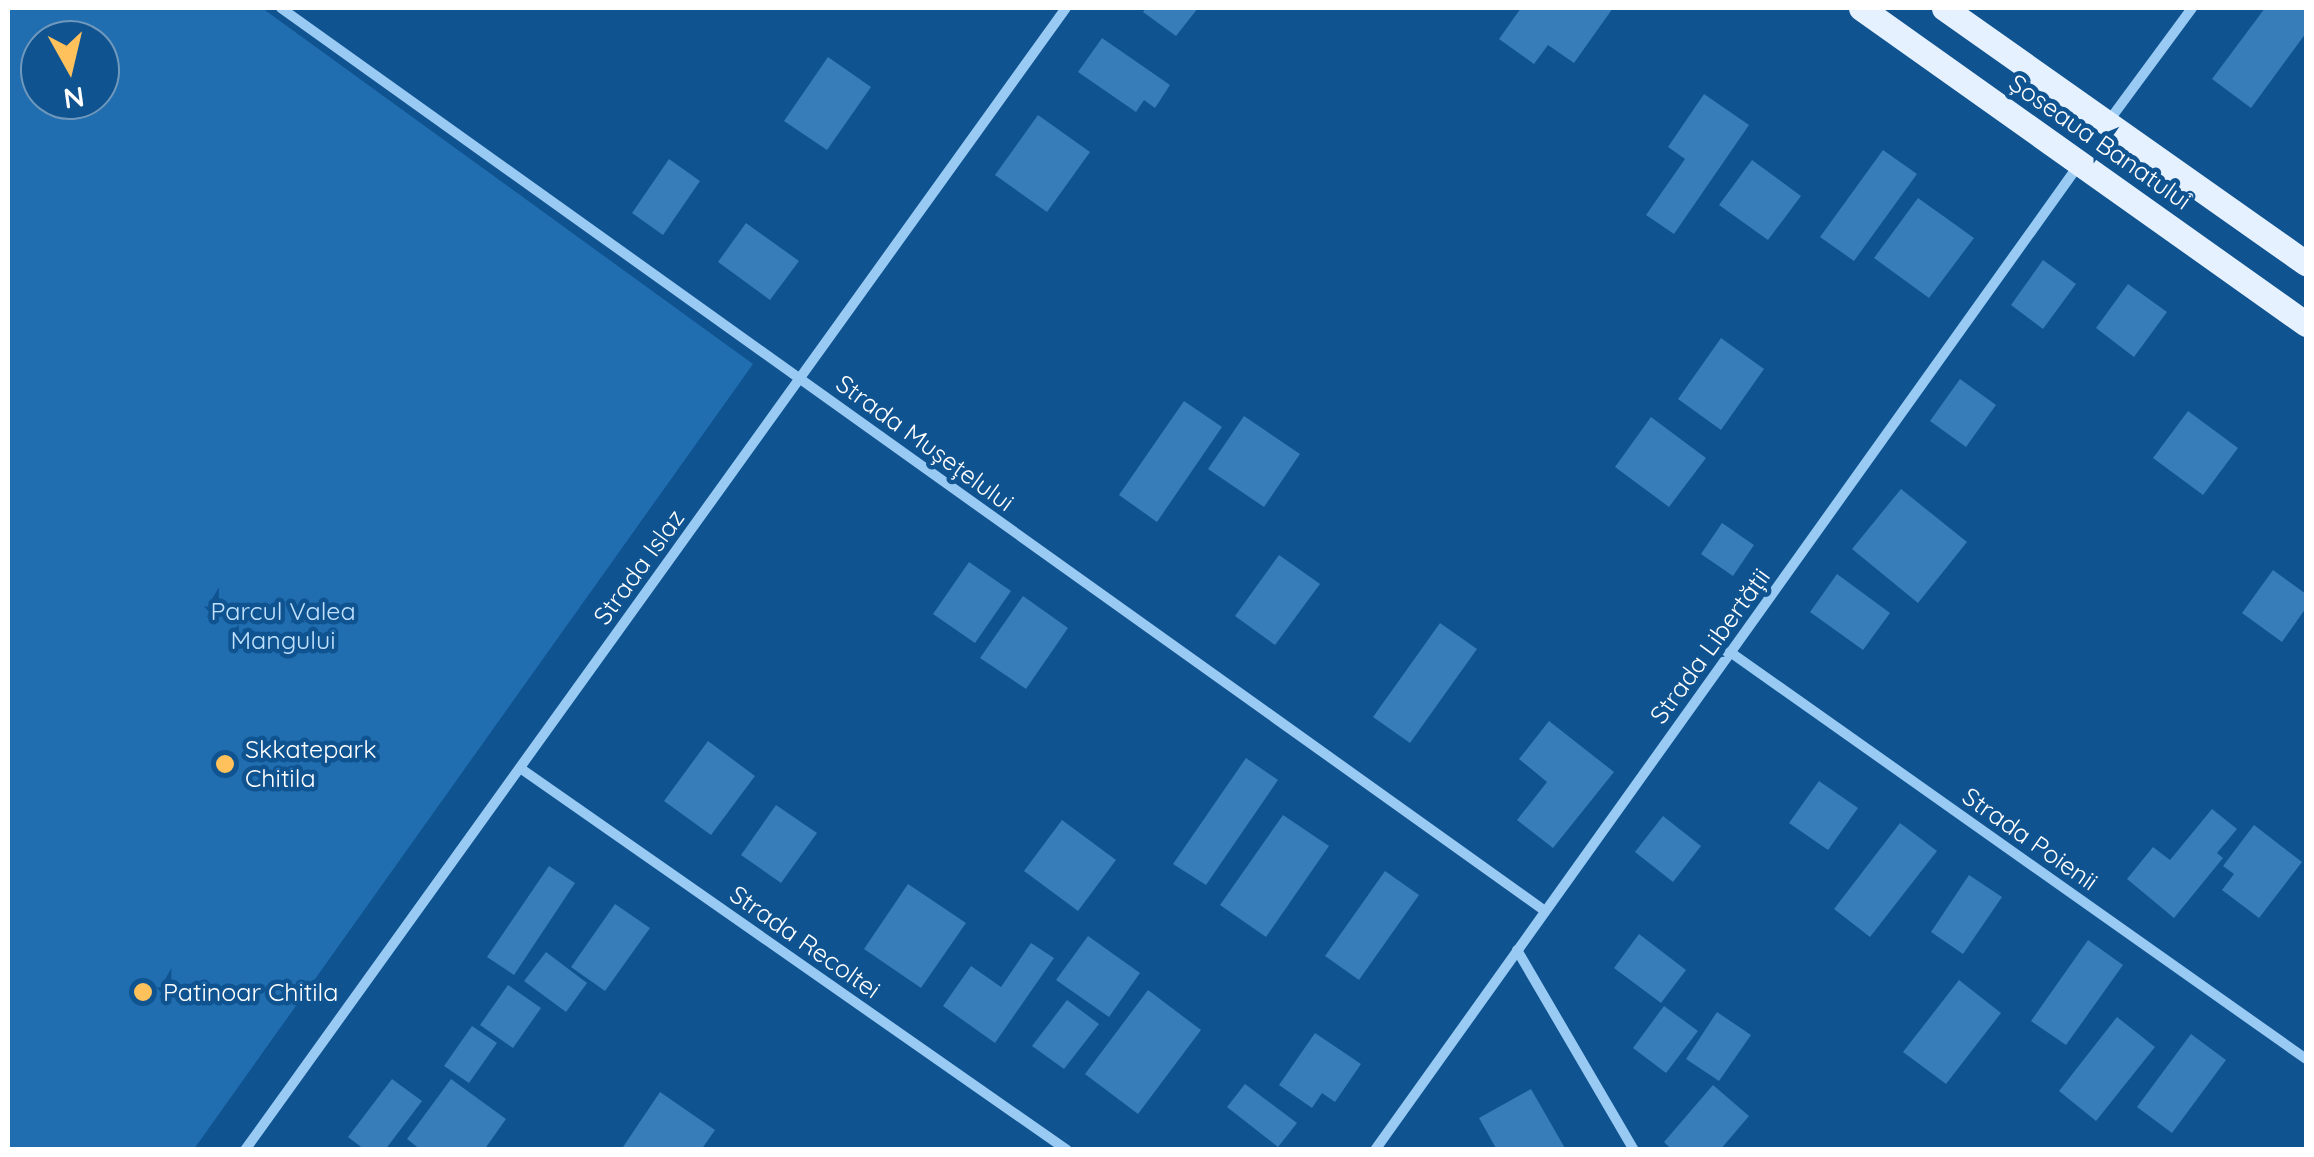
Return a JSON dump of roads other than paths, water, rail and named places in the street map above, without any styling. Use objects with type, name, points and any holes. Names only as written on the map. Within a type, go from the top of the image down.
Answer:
[{"type":"main road","name":"Șoseaua Banatului","points":[[1861,8],[2306,324]]},
{"type":"main road","name":"Șoseaua Banatului","points":[[1944,8],[2306,263]]},
{"type":"street","name":"Strada Mușețelului","points":[[281,8],[1546,911]]},
{"type":"street","name":"Strada Islaz","points":[[245,1150],[1066,8]]},
{"type":"street","points":[[2108,122],[2192,8]]},
{"type":"street","name":"Strada Libertății","points":[[1375,1150],[2078,165]]},
{"type":"street","name":"Strada Poienii","points":[[1730,652],[2306,1058]]},
{"type":"street","name":"Strada Recoltei","points":[[520,768],[1066,1150]]},
{"type":"street","points":[[1517,950],[1634,1150]]},
{"type":"place","name":"Skkatepark Chitila","points":[[225,764]]},
{"type":"place","name":"Patinoar Chitila","points":[[143,992]]},
{"type":"park label","name":"Parcul Valea Mangului","points":[[283,626]]}]
